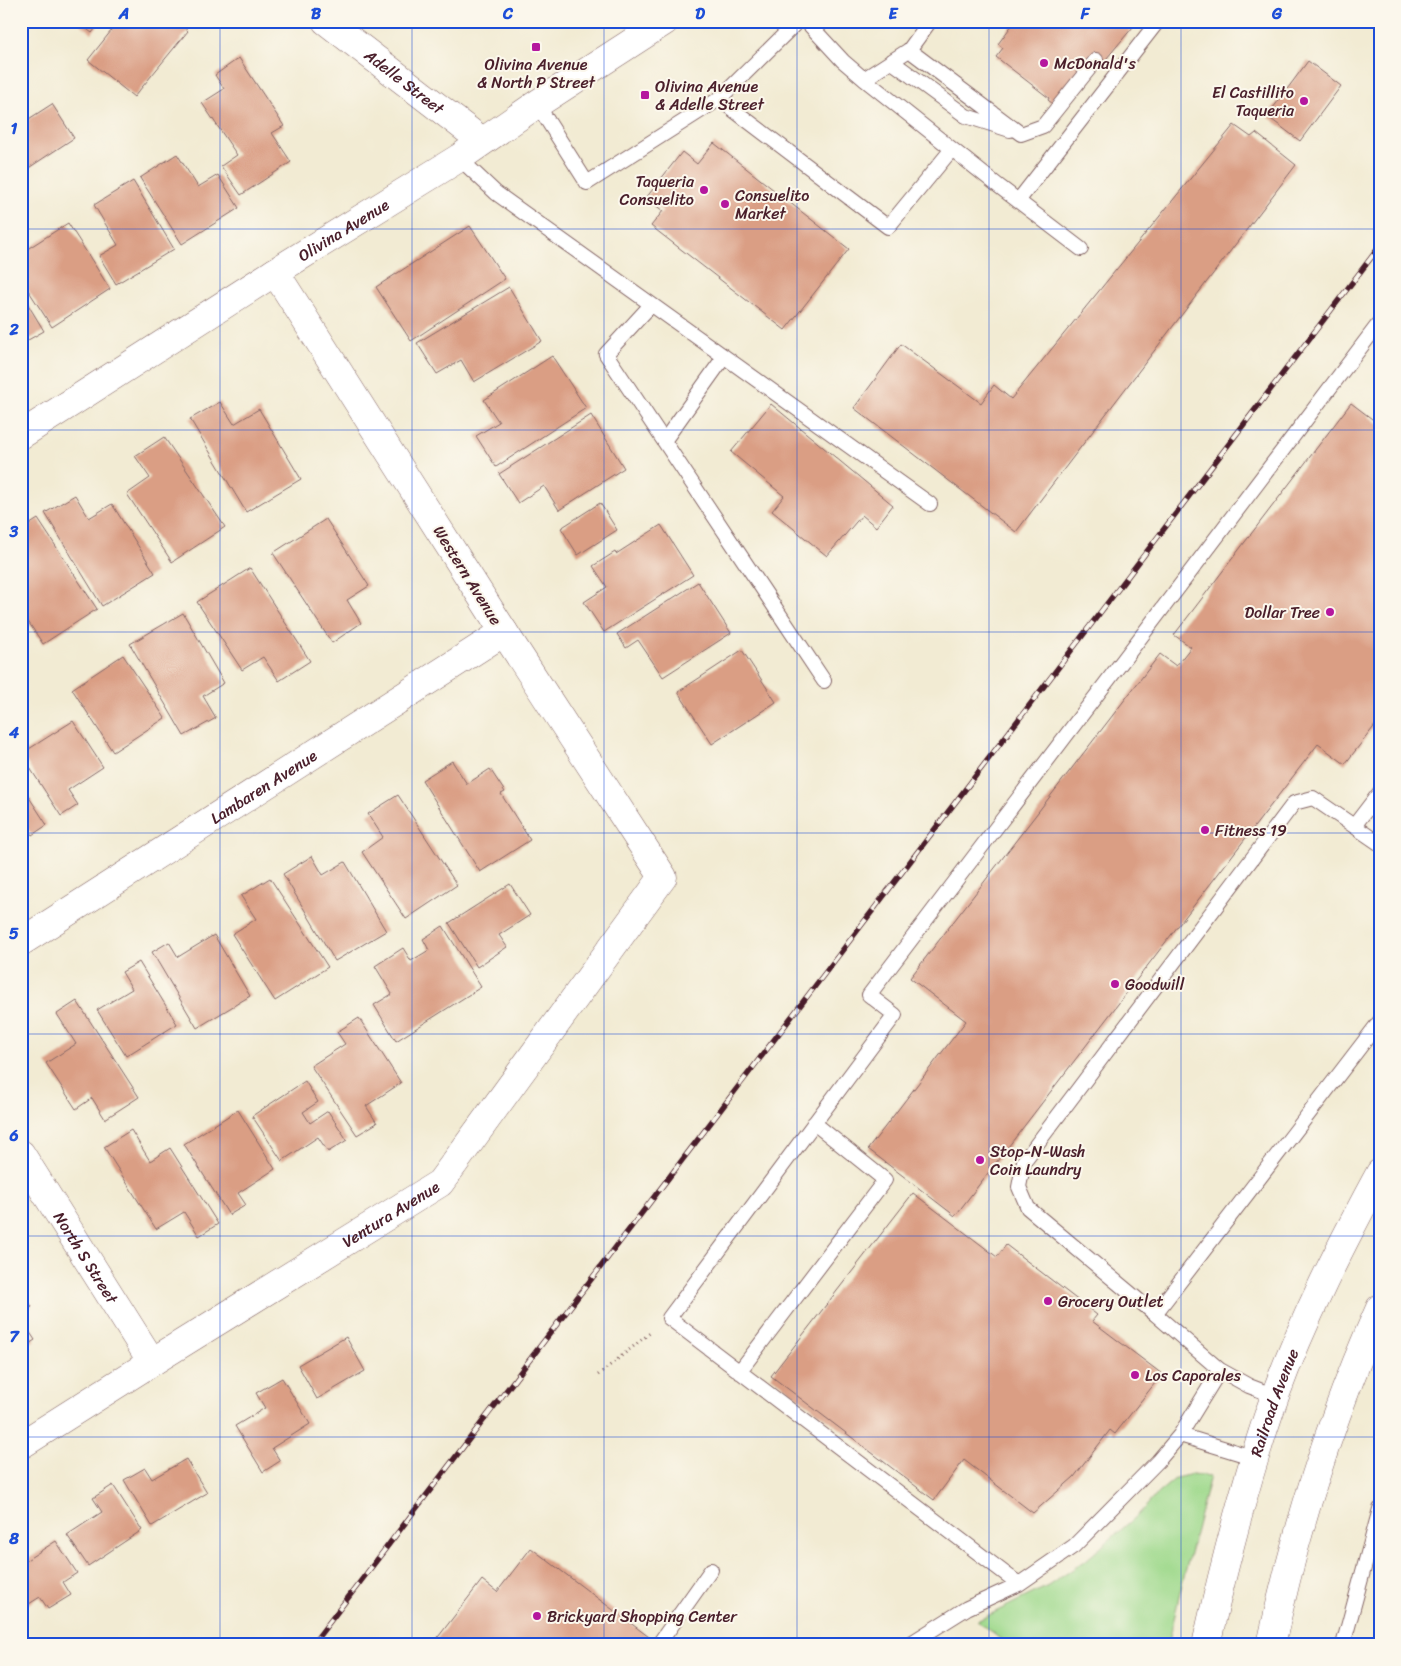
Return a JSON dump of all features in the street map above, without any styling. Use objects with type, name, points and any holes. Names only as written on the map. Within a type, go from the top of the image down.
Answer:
[{"type":"street","name":"Adelle Street","points":[[326,21],[482,141]]},
{"type":"street","name":"Olivina Avenue","points":[[21,435],[275,272],[459,158],[537,104],[666,21]]},
{"type":"street","name":"Western Avenue","points":[[275,272],[504,632],[663,877]]},
{"type":"street","name":"Lambaren Avenue","points":[[21,942],[504,632]]},
{"type":"street","name":"Ventura Avenue","points":[[21,1445],[440,1183],[663,877]]},
{"type":"street","name":"North S Street","points":[[21,1154],[152,1362]]},
{"type":"street","name":"Railroad Avenue","points":[[1206,1645],[1223,1572],[1255,1458],[1275,1396],[1311,1308],[1351,1226],[1380,1173]]},
{"type":"street","points":[[1271,1645],[1307,1498],[1335,1416],[1380,1308]]},
{"type":"lane","points":[[537,104],[587,183],[719,99],[798,21]]},
{"type":"lane","points":[[806,21],[843,61],[864,79],[1081,249]]},
{"type":"lane","points":[[864,79],[908,50],[930,21]]},
{"type":"lane","points":[[1018,201],[1158,21]]},
{"type":"lane","points":[[908,50],[1021,134]]},
{"type":"lane","points":[[891,61],[966,116],[1021,134],[1043,126],[1096,60]]},
{"type":"lane","points":[[719,99],[888,227],[952,149]]},
{"type":"lane","points":[[459,158],[496,194],[930,504]]},
{"type":"lane","points":[[651,305],[606,354],[824,681]]},
{"type":"lane","points":[[1019,1584],[668,1318],[895,1015],[869,994],[1380,322]]},
{"type":"lane","points":[[664,441],[724,357]]},
{"type":"lane","points":[[1354,826],[1380,792]]},
{"type":"lane","points":[[1275,1396],[1249,1386],[1220,1370],[1028,1208],[1019,1188],[1024,1161],[1294,803],[1312,798],[1380,844]]},
{"type":"lane","points":[[1155,1314],[1380,1021]]},
{"type":"lane","points":[[739,1372],[885,1180],[814,1123]]},
{"type":"lane","points":[[908,1645],[967,1608],[1019,1584],[1074,1546],[1158,1461],[1180,1435],[1220,1370]]},
{"type":"lane","points":[[1180,1435],[1255,1458]]},
{"type":"lane","points":[[1342,1645],[1380,1509]]},
{"type":"lane","points":[[658,1645],[711,1570]]},
{"type":"path","points":[[598,1375],[668,1318]]},
{"type":"green space","points":[[1192,1474],[1210,1476],[1168,1645],[1008,1645],[977,1621],[1048,1586],[1085,1561],[1137,1516],[1158,1493],[1176,1478]]},
{"type":"building","points":[[76,21],[101,21],[92,33]]},
{"type":"building","points":[[119,21],[176,21],[188,31],[134,97],[88,60]]},
{"type":"building","name":"McDonald's","points":[[1015,21],[1022,23],[1023,21],[1138,21],[1101,65],[1090,56],[1053,104],[1048,100],[1049,98],[996,57],[1003,48],[998,44]]},
{"type":"building","points":[[239,58],[284,126],[272,133],[291,162],[241,195],[221,166],[237,155],[202,103],[224,89],[215,75]]},
{"type":"building","name":"El Castillito Taqueria","points":[[1308,61],[1341,86],[1300,141],[1267,116]]},
{"type":"building","points":[[52,104],[74,138],[27,169],[21,160],[21,124]]},
{"type":"building","points":[[1234,125],[1251,137],[1256,133],[1296,165],[1016,532],[854,408],[901,344],[981,403],[994,385],[1011,399]]},
{"type":"building","points":[[714,143],[849,249],[785,330],[651,226],[663,211],[646,198],[682,152],[697,164]]},
{"type":"building","points":[[177,154],[198,187],[218,175],[239,208],[182,244],[140,178]]},
{"type":"building","points":[[133,181],[174,249],[116,284],[99,256],[118,245],[94,205]]},
{"type":"building","points":[[68,223],[110,289],[52,327],[21,279],[21,253]]},
{"type":"building","points":[[470,226],[505,279],[411,341],[376,287]]},
{"type":"building","points":[[509,287],[542,341],[474,382],[461,360],[437,374],[417,343]]},
{"type":"building","points":[[21,293],[44,331],[21,344]]},
{"type":"building","points":[[552,356],[586,408],[496,467],[476,436],[499,422],[484,400]]},
{"type":"building","points":[[220,402],[234,424],[259,409],[301,479],[246,512],[190,419]]},
{"type":"building","points":[[1351,403],[1380,425],[1380,719],[1345,764],[1318,744],[955,1216],[868,1149],[966,1021],[910,978],[1160,654],[1176,666],[1191,647],[1174,635]]},
{"type":"building","points":[[771,404],[893,505],[876,527],[862,515],[827,556],[772,511],[784,496],[731,452]]},
{"type":"building","points":[[591,415],[624,468],[559,510],[544,486],[518,503],[499,474]]},
{"type":"building","points":[[164,437],[225,527],[172,562],[127,494],[150,478],[135,456]]},
{"type":"building","points":[[75,495],[89,518],[112,504],[155,573],[102,606],[45,513]]},
{"type":"building","points":[[600,503],[617,530],[578,555],[561,528]]},
{"type":"building","points":[[38,519],[97,609],[43,644],[21,611],[21,530]]},
{"type":"building","points":[[326,519],[369,586],[347,600],[361,623],[332,643],[273,553]]},
{"type":"building","points":[[661,525],[693,575],[604,632],[584,602],[607,587],[593,566],[615,552],[616,554]]},
{"type":"building","points":[[250,568],[310,661],[279,681],[263,657],[242,670],[197,602]]},
{"type":"building","points":[[698,582],[731,633],[663,677],[638,640],[626,648],[617,634]]},
{"type":"building","points":[[183,613],[224,683],[203,696],[216,718],[184,736],[130,644]]},
{"type":"building","points":[[742,650],[776,702],[712,744],[678,692]]},
{"type":"building","points":[[123,655],[165,718],[113,752],[72,689]]},
{"type":"building","points":[[73,721],[103,767],[68,790],[78,805],[61,816],[21,754]]},
{"type":"building","points":[[452,761],[467,784],[490,769],[505,792],[501,794],[530,840],[480,872],[422,780]]},
{"type":"building","points":[[21,785],[47,825],[32,835],[21,820]]},
{"type":"building","points":[[398,795],[457,885],[406,919],[362,852],[383,837],[368,814]]},
{"type":"building","points":[[312,856],[323,875],[345,862],[386,931],[335,961],[283,874]]},
{"type":"building","points":[[270,878],[328,967],[275,1001],[232,934],[256,919],[241,896]]},
{"type":"building","points":[[510,884],[530,915],[499,935],[507,947],[477,967],[449,923]]},
{"type":"building","points":[[443,926],[481,987],[396,1041],[374,1005],[392,994],[375,966],[403,948],[411,961],[429,950],[423,939]]},
{"type":"building","points":[[214,935],[250,996],[197,1028],[152,952],[169,942],[178,957]]},
{"type":"building","points":[[139,962],[177,1024],[126,1056],[97,1010],[132,989],[122,972]]},
{"type":"building","points":[[77,1001],[139,1097],[105,1119],[92,1098],[76,1109],[46,1063],[76,1044],[57,1014]]},
{"type":"building","points":[[359,1018],[401,1083],[366,1106],[377,1123],[357,1135],[311,1066],[345,1044],[337,1032]]},
{"type":"building","points":[[305,1081],[318,1102],[303,1112],[310,1123],[328,1111],[347,1140],[328,1152],[318,1137],[282,1161],[252,1116]]},
{"type":"building","points":[[238,1110],[275,1169],[238,1193],[246,1205],[229,1215],[184,1144]]},
{"type":"building","points":[[131,1130],[150,1161],[170,1148],[218,1224],[199,1236],[184,1212],[156,1229],[104,1147]]},
{"type":"building","points":[[913,1193],[997,1257],[1006,1245],[1097,1315],[1092,1321],[1162,1374],[1115,1434],[1110,1430],[1074,1477],[1033,1513],[964,1460],[934,1500],[771,1376]]},
{"type":"building","points":[[21,1289],[32,1307],[21,1314]]},
{"type":"building","points":[[21,1319],[35,1340],[21,1349]]},
{"type":"building","points":[[346,1337],[365,1371],[317,1399],[298,1365]]},
{"type":"building","points":[[282,1378],[310,1424],[272,1448],[280,1461],[263,1472],[235,1426],[265,1408],[256,1393]]},
{"type":"building","points":[[186,1459],[207,1493],[152,1526],[124,1480],[145,1468],[152,1479]]},
{"type":"building","points":[[113,1485],[142,1530],[88,1566],[67,1535],[102,1512],[93,1498]]},
{"type":"building","points":[[56,1541],[77,1573],[63,1582],[71,1595],[48,1609],[40,1597],[24,1607],[21,1603],[21,1561],[22,1563]]},
{"type":"building","name":"Brickyard Shopping Center","points":[[531,1548],[653,1640],[649,1645],[432,1645],[482,1580],[497,1592]]},
{"type":"building","points":[[1379,1617],[1380,1645],[1372,1645]]},
{"type":"railway","points":[[312,1645],[1380,246]]},
{"type":"place","name":"Olivina Avenue & North P Street","points":[[536,47]]},
{"type":"place","name":"McDonald's","points":[[1044,63]]},
{"type":"place","name":"Olivina Avenue & Adelle Street","points":[[645,95]]},
{"type":"place","name":"El Castillito Taqueria","points":[[1304,101]]},
{"type":"place","name":"Taqueria Consuelito","points":[[704,190]]},
{"type":"place","name":"Consuelito Market","points":[[725,204]]},
{"type":"place","name":"Dollar Tree","points":[[1330,612]]},
{"type":"place","name":"Fitness 19","points":[[1205,830]]},
{"type":"place","name":"Goodwill","points":[[1115,984]]},
{"type":"place","name":"Stop-N-Wash Coin Laundry","points":[[980,1160]]},
{"type":"place","name":"Grocery Outlet","points":[[1048,1301]]},
{"type":"place","name":"Los Caporales","points":[[1135,1375]]},
{"type":"place","name":"Brickyard Shopping Center","points":[[537,1616]]}]
